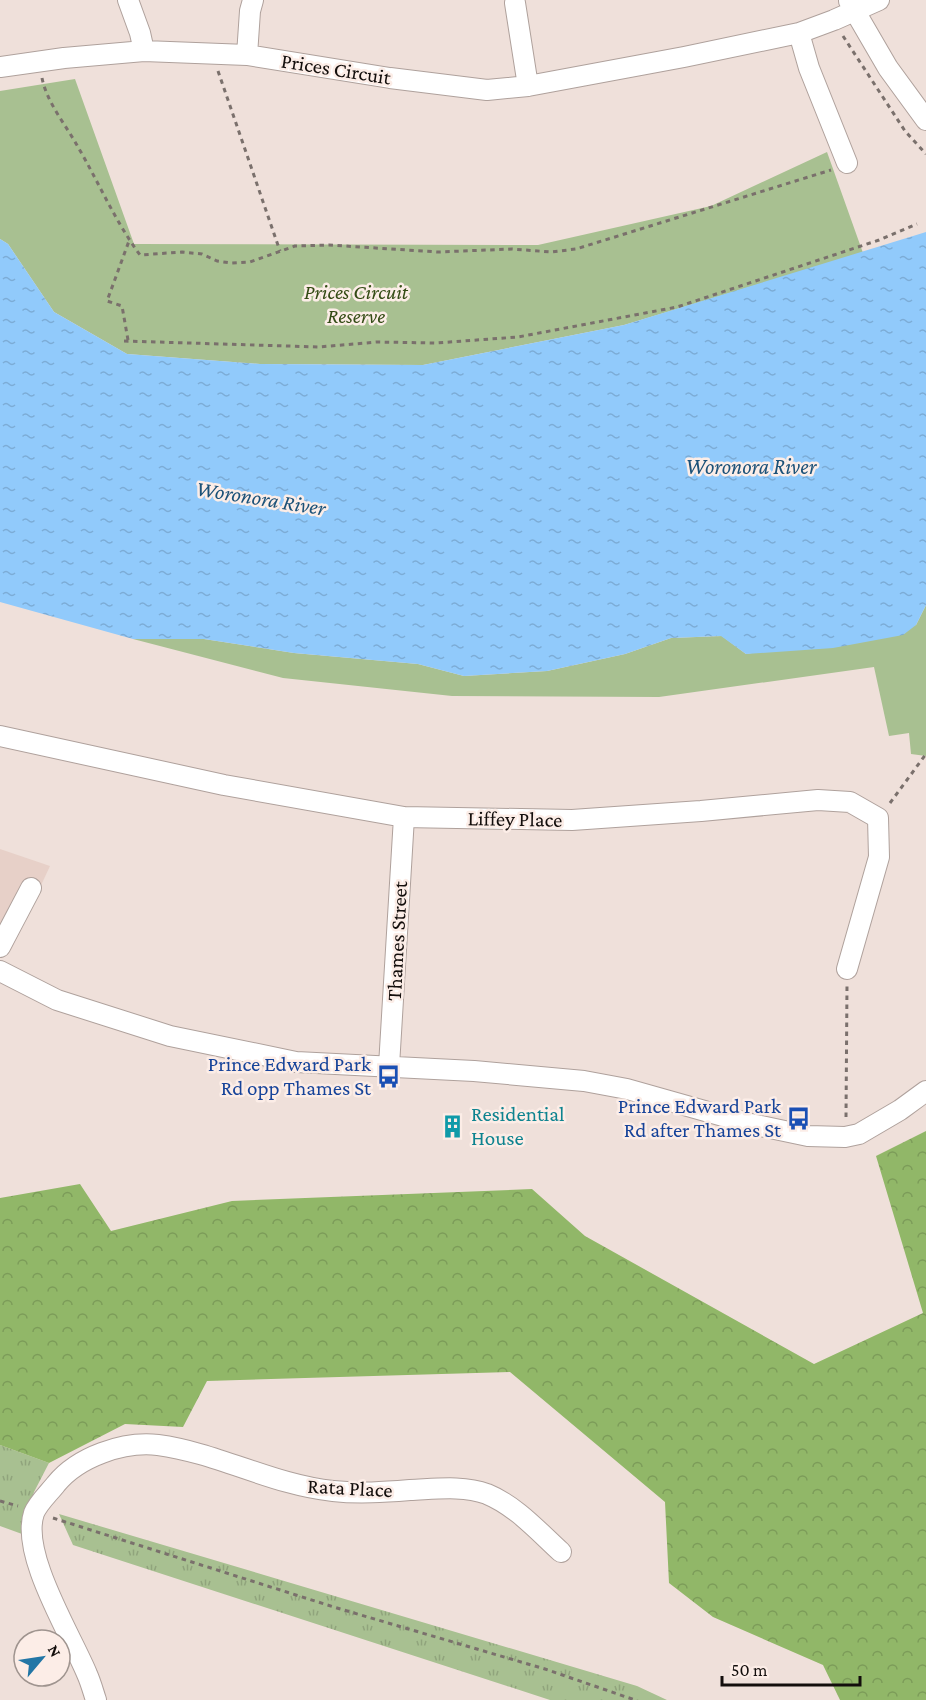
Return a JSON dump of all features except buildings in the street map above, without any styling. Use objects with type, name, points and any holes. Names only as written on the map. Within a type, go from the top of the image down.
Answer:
[{"type":"street","points":[[128,0],[144,51]]},
{"type":"street","points":[[247,55],[253,0]]},
{"type":"street","name":"Prices Circuit","points":[[0,67],[144,51],[212,53],[247,55],[390,78],[487,90],[528,86],[799,33],[852,6],[879,0]]},
{"type":"street","points":[[515,3],[528,86]]},
{"type":"street","points":[[852,6],[888,68],[926,120]]},
{"type":"street","points":[[799,33],[809,68],[847,163]]},
{"type":"street","name":"Liffey Place","points":[[0,736],[224,785],[404,817],[572,820],[818,800],[850,802],[878,818]]},
{"type":"street","name":"Thames Street","points":[[389,1066],[404,817]]},
{"type":"street","points":[[847,969],[879,857],[878,818]]},
{"type":"street","points":[[0,947],[31,888]]},
{"type":"street","points":[[0,971],[57,1000],[170,1036],[296,1062],[544,1076],[584,1081],[627,1089],[788,1133],[845,1137],[860,1134],[873,1128],[926,1091]]},
{"type":"street","name":"Rata Place","points":[[96,1700],[88,1675],[47,1589],[35,1553],[32,1526],[35,1512],[64,1474],[90,1458],[122,1447],[156,1445],[190,1452],[298,1486],[334,1491],[378,1492],[452,1488],[485,1493],[509,1505],[561,1552]]},
{"type":"path","points":[[212,53],[249,155],[280,251]]},
{"type":"path","points":[[39,62],[43,85],[60,118],[78,146],[111,211],[140,255],[182,252],[202,254],[217,261],[231,263],[250,262],[295,246],[329,245],[438,252],[512,249],[551,252],[576,249],[823,173],[847,163]]},
{"type":"path","points":[[129,241],[107,301],[122,306],[128,340],[124,341],[319,347],[377,342],[435,343],[518,336],[677,307],[879,240],[917,224]]},
{"type":"path","points":[[878,235],[879,240]]},
{"type":"path","points":[[878,818],[926,754]]},
{"type":"path","points":[[845,1137],[847,969]]},
{"type":"path","points":[[0,1501],[23,1508]]},
{"type":"path","points":[[67,1523],[337,1608],[545,1670],[635,1700]]},
{"type":"shaded area","points":[[0,849],[50,866],[11,950],[0,944]]},
{"type":"green space","name":"Prices Circuit Reserve","points":[[75,79],[134,244],[538,245],[711,206],[827,152],[863,253],[624,325],[423,365],[260,364],[127,354],[54,312],[8,244],[0,239],[0,91]]},
{"type":"green space","points":[[926,605],[926,756],[911,754],[909,733],[889,736],[874,667],[659,697],[452,696],[283,678],[133,639],[204,639],[294,653],[418,664],[464,676],[547,671],[625,654],[671,638],[722,636],[746,654],[916,625]]},
{"type":"green space","points":[[926,1131],[926,1700],[840,1700],[823,1665],[713,1617],[669,1583],[665,1502],[510,1372],[207,1381],[183,1427],[125,1424],[49,1463],[0,1445],[0,1198],[80,1184],[111,1231],[232,1201],[532,1189],[585,1236],[814,1364],[923,1313],[876,1156]]},
{"type":"green space","points":[[0,1445],[49,1463],[34,1492],[22,1534],[0,1526]]},
{"type":"green space","points":[[59,1514],[637,1686],[667,1700],[550,1700],[73,1545]]},
{"type":"water","name":"Woronora River","points":[[926,232],[926,605],[916,625],[903,635],[833,648],[746,654],[721,636],[671,638],[625,654],[547,671],[464,676],[418,664],[294,653],[204,639],[133,639],[0,602],[0,239],[8,244],[54,312],[127,354],[260,364],[423,365],[624,325]]},
{"type":"place","name":"Prince Edward Park Rd opp Thames St","points":[[389,1076]]},
{"type":"place","name":"Prince Edward Park Rd after Thames St","points":[[799,1118]]},
{"type":"place","name":"Residential House","points":[[453,1126]]}]
